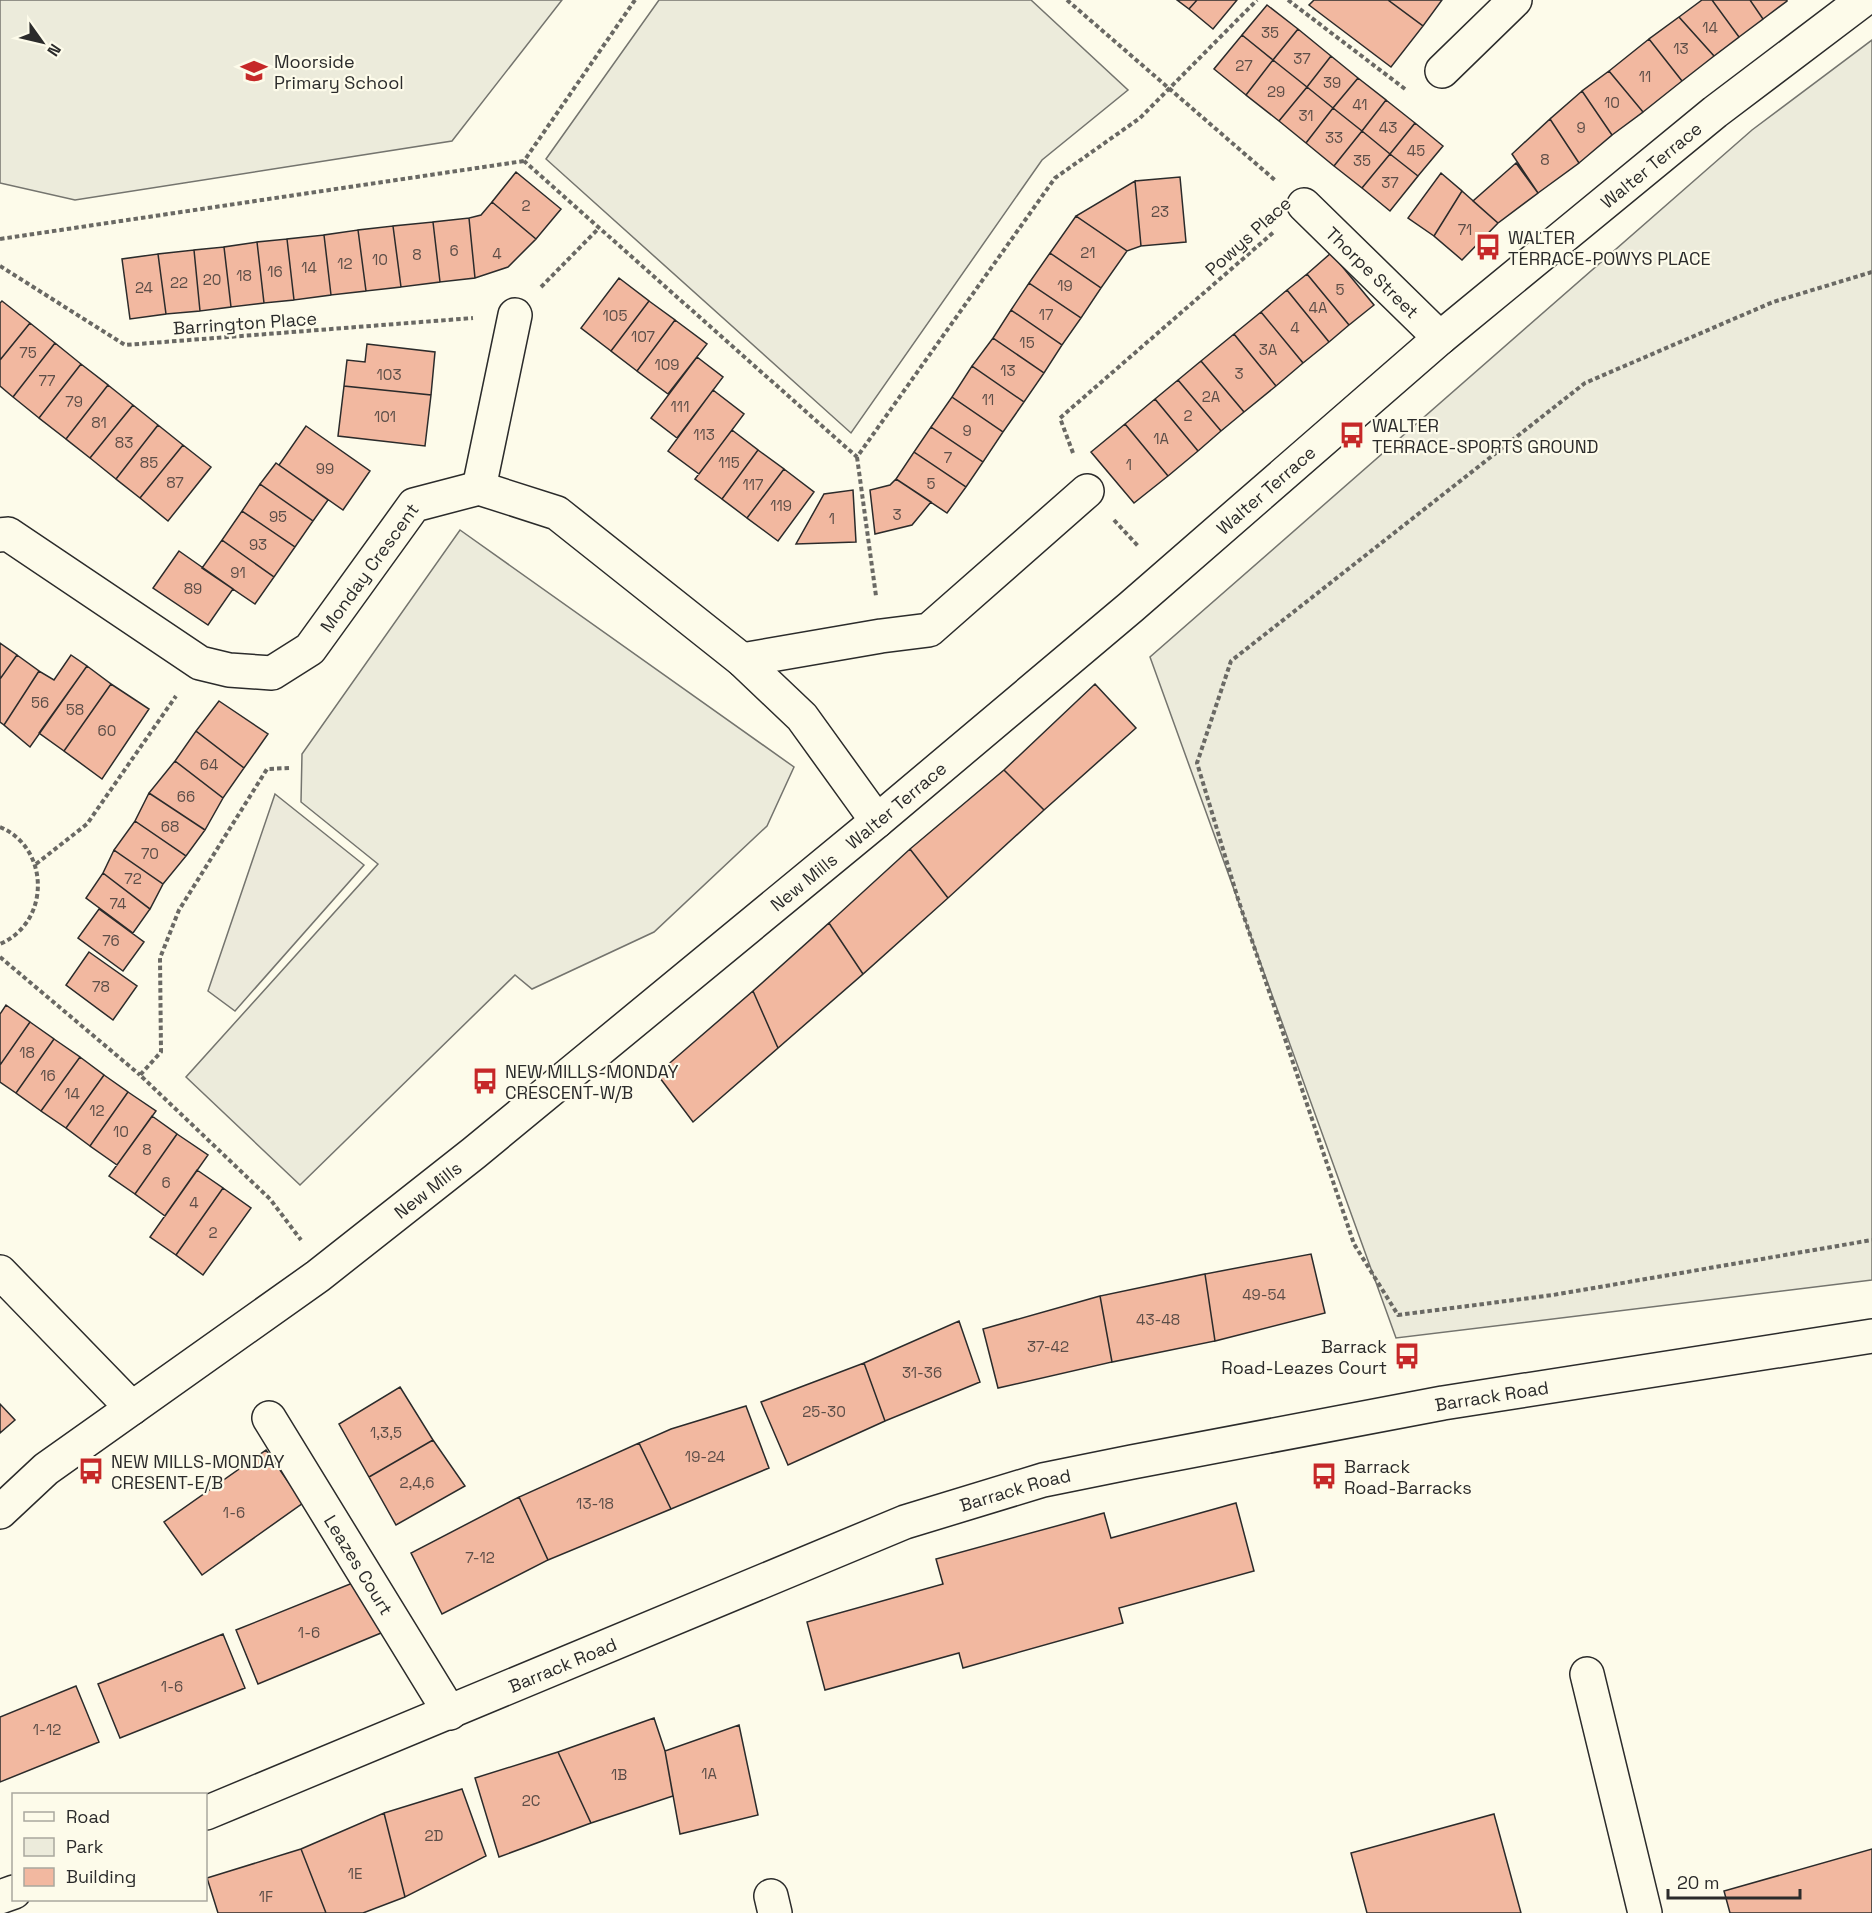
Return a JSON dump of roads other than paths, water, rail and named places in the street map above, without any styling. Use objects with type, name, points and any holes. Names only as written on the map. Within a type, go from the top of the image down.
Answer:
[{"type":"street","points":[[1442,71],[1515,0]]},
{"type":"street","name":"Walter Terrace","points":[[840,851],[1167,576],[1440,338],[1715,112],[1863,0]]},
{"type":"street","name":"Thorpe Street","points":[[1305,206],[1440,338]]},
{"type":"street","points":[[514,315],[479,488],[556,513],[742,660],[802,717],[877,821]]},
{"type":"street","name":"Monday Crescent","points":[[0,535],[8,534],[200,663],[229,670],[272,673],[310,649],[414,505],[479,488]]},
{"type":"street","points":[[742,660],[929,630],[1087,491]]},
{"type":"street","name":"New Mills","points":[[0,1512],[46,1469],[318,1276],[474,1154],[840,851]]},
{"type":"street","points":[[0,1272],[132,1408]]},
{"type":"street","name":"Barrack Road","points":[[207,1813],[905,1522],[1043,1480],[1443,1403],[1872,1336]]},
{"type":"street","name":"Leazes Court","points":[[269,1418],[450,1713]]},
{"type":"street","points":[[1587,1674],[1645,1913]]},
{"type":"place","name":"Moorside Primary School","points":[[254,71]]},
{"type":"place","name":"WALTER TERRACE-POWYS PLACE","points":[[1488,247]]},
{"type":"place","name":"WALTER TERRACE-SPORTS GROUND","points":[[1352,435]]},
{"type":"place","name":"NEW MILLS-MONDAY CRESCENT-W/B","points":[[485,1081]]},
{"type":"place","name":"Barrack Road-Leazes Court","points":[[1407,1356]]},
{"type":"place","name":"NEW MILLS-MONDAY CRESENT-E/B","points":[[91,1471]]},
{"type":"place","name":"Barrack Road-Barracks","points":[[1324,1476]]}]
